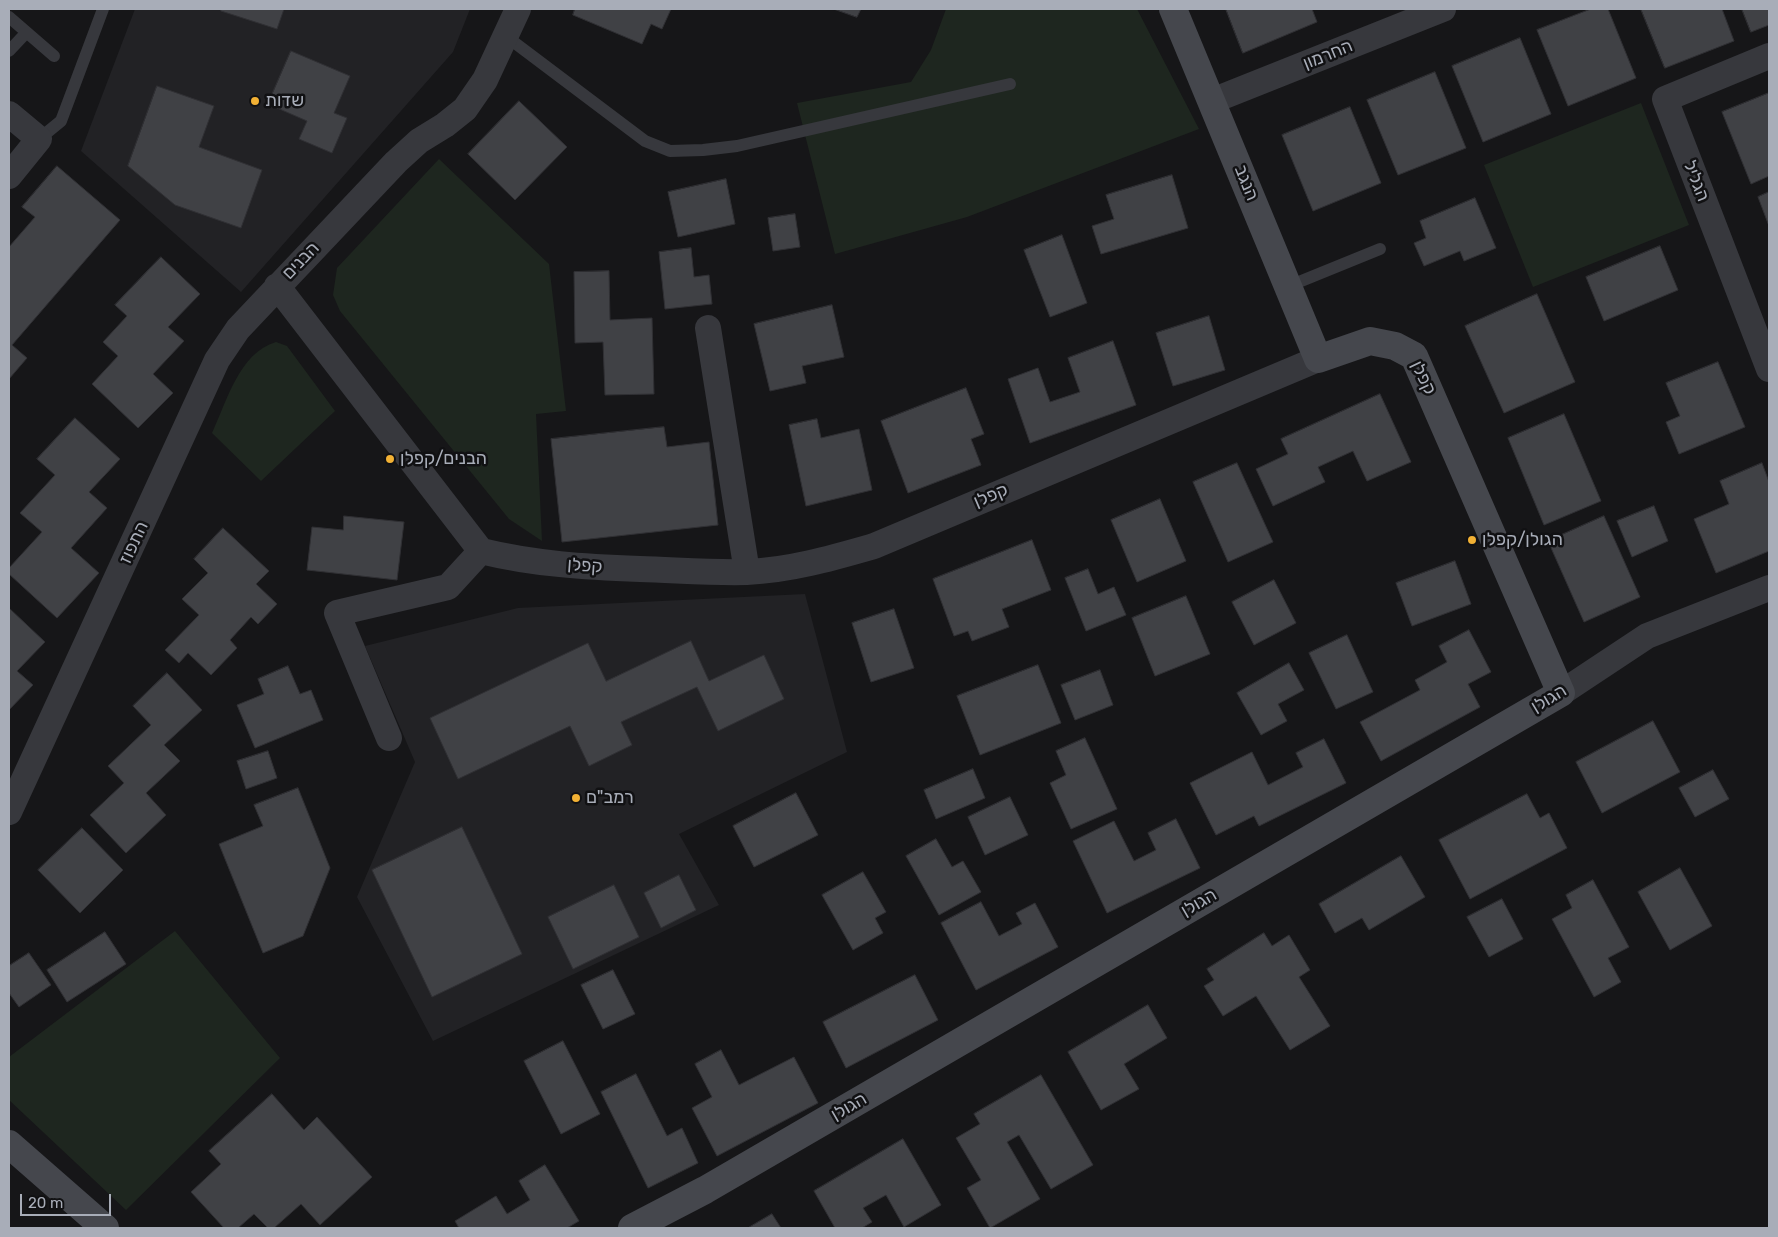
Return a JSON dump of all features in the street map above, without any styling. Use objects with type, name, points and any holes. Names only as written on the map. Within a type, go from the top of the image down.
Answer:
[{"type":"street","name":"הבנים","points":[[481,551],[277,286],[396,162],[419,141],[445,125],[465,109],[485,80],[507,37],[518,9]]},
{"type":"street","name":"הנגב","points":[[1173,9],[1318,359]]},
{"type":"street","name":"החרמון","points":[[1212,101],[1444,9]]},
{"type":"street","name":"הגליל","points":[[1769,56],[1665,99],[1769,370]]},
{"type":"street","points":[[9,114],[39,139],[9,176]]},
{"type":"street","name":"התפוז","points":[[9,812],[217,360],[238,329],[277,286]]},
{"type":"street","points":[[708,328],[747,572]]},
{"type":"street","name":"קפלן","points":[[481,551],[517,560],[564,565],[747,572],[824,561],[874,546],[1318,359],[1370,341],[1395,346],[1414,356],[1560,692]]},
{"type":"street","points":[[389,738],[337,614],[448,587],[481,551]]},
{"type":"street","name":"הגולן","points":[[632,1228],[705,1190],[1560,692],[1647,636],[1769,588]]},
{"type":"street","points":[[9,1144],[105,1228]]},
{"type":"lane","points":[[39,139],[61,121],[103,9]]},
{"type":"lane","points":[[9,17],[54,56]]},
{"type":"lane","points":[[9,51],[26,33]]},
{"type":"lane","points":[[507,37],[645,140],[670,151],[737,146],[1010,84]]},
{"type":"lane","points":[[1288,286],[1380,249]]},
{"type":"shaded area","name":"שדות","points":[[135,9],[470,9],[453,52],[241,292],[81,151]]},
{"type":"shaded area","points":[[946,9],[1137,9],[1199,129],[967,217],[835,254],[797,103],[911,82],[931,50]]},
{"type":"shaded area","points":[[1641,103],[1689,225],[1533,287],[1484,165]]},
{"type":"shaded area","points":[[439,159],[549,264],[566,411],[536,414],[542,541],[509,519],[340,311],[333,295],[337,268]]},
{"type":"shaded area","points":[[276,342],[287,346],[335,411],[261,481],[212,433],[229,393],[243,367],[252,356]]},
{"type":"shaded area","name":"רמב\"ם","points":[[805,594],[847,752],[679,834],[719,905],[433,1041],[357,897],[415,762],[365,646],[518,608]]},
{"type":"shaded area","points":[[175,931],[280,1058],[126,1210],[9,1100],[9,1057]]},
{"type":"building","points":[[221,9],[284,9],[277,29],[221,11]]},
{"type":"building","points":[[575,9],[671,9],[662,29],[651,24],[642,44],[573,15]]},
{"type":"building","points":[[834,9],[861,9],[857,17]]},
{"type":"building","points":[[1226,9],[1312,9],[1317,22],[1243,53]]},
{"type":"building","points":[[1591,9],[1608,9],[1636,78],[1568,106],[1537,30]]},
{"type":"building","points":[[1641,9],[1722,9],[1734,41],[1665,68]]},
{"type":"building","points":[[1742,9],[1769,9],[1769,25],[1751,32]]},
{"type":"building","points":[[1520,38],[1551,114],[1483,142],[1452,66]]},
{"type":"building","points":[[291,51],[350,76],[334,113],[347,118],[332,153],[299,139],[307,121],[268,104]]},
{"type":"building","points":[[1435,72],[1466,148],[1398,175],[1367,100]]},
{"type":"building","points":[[157,86],[214,106],[199,147],[262,170],[241,228],[175,205],[128,166]]},
{"type":"building","points":[[1769,93],[1769,176],[1751,184],[1722,112]]},
{"type":"building","points":[[519,101],[567,147],[515,200],[468,154]]},
{"type":"building","points":[[1350,107],[1381,183],[1313,211],[1282,135]]},
{"type":"building","points":[[57,166],[120,220],[12,345],[27,358],[9,379],[9,247],[35,217],[22,207]]},
{"type":"building","points":[[1172,175],[1188,228],[1101,254],[1092,226],[1114,219],[1106,195]]},
{"type":"building","points":[[726,179],[735,224],[678,237],[668,192]]},
{"type":"building","points":[[1769,192],[1769,226],[1758,197]]},
{"type":"building","points":[[1475,198],[1496,248],[1464,261],[1460,251],[1424,266],[1414,243],[1426,238],[1420,221]]},
{"type":"building","points":[[795,214],[800,247],[773,251],[768,218]]},
{"type":"building","points":[[1062,235],[1087,303],[1050,317],[1024,250]]},
{"type":"building","points":[[1660,246],[1678,290],[1604,321],[1586,277]]},
{"type":"building","points":[[691,248],[694,277],[709,275],[712,304],[665,309],[659,252]]},
{"type":"building","points":[[161,257],[200,294],[168,327],[184,341],[153,374],[173,393],[138,428],[92,384],[118,356],[103,342],[127,316],[115,305]]},
{"type":"building","points":[[609,271],[610,320],[652,318],[654,394],[605,395],[603,342],[575,343],[574,272]]},
{"type":"building","points":[[1537,294],[1575,382],[1504,413],[1465,326]]},
{"type":"building","points":[[832,305],[844,357],[802,366],[806,383],[770,391],[754,324]]},
{"type":"building","points":[[1209,316],[1225,370],[1173,386],[1156,333]]},
{"type":"building","points":[[1113,341],[1136,405],[1030,443],[1008,379],[1038,368],[1050,402],[1080,392],[1068,358]]},
{"type":"building","points":[[1718,362],[1745,427],[1679,454],[1666,422],[1680,416],[1666,383]]},
{"type":"building","points":[[966,388],[984,434],[971,439],[981,465],[908,493],[881,421]]},
{"type":"building","points":[[1380,394],[1411,462],[1367,481],[1353,451],[1318,467],[1325,482],[1273,506],[1256,469],[1288,454],[1281,439]]},
{"type":"building","points":[[1564,414],[1601,501],[1544,525],[1508,438]]},
{"type":"building","points":[[75,418],[120,459],[89,492],[107,508],[71,548],[99,573],[57,618],[9,574],[9,568],[42,532],[20,513],[55,475],[37,459]]},
{"type":"building","points":[[817,419],[821,438],[859,429],[872,490],[806,506],[789,425]]},
{"type":"building","points":[[664,427],[667,447],[709,442],[718,525],[562,542],[551,439]]},
{"type":"building","points":[[1237,463],[1273,542],[1228,562],[1193,482]]},
{"type":"building","points":[[1762,463],[1769,482],[1769,551],[1716,573],[1694,519],[1729,504],[1720,481]]},
{"type":"building","points":[[1160,499],[1186,561],[1137,582],[1111,520]]},
{"type":"building","points":[[1654,506],[1668,541],[1632,557],[1617,521]]},
{"type":"building","points":[[344,516],[404,522],[397,580],[307,570],[312,527],[343,530]]},
{"type":"building","points":[[1604,516],[1640,597],[1584,622],[1548,541]]},
{"type":"building","points":[[223,528],[269,571],[256,584],[277,604],[258,624],[251,617],[230,640],[237,648],[211,675],[188,653],[179,663],[165,650],[199,615],[182,599],[208,573],[194,559]]},
{"type":"building","points":[[1032,540],[1051,590],[1002,609],[1009,627],[972,641],[968,631],[954,636],[933,579]]},
{"type":"building","points":[[1455,561],[1471,604],[1412,626],[1396,583]]},
{"type":"building","points":[[1088,569],[1098,594],[1114,587],[1126,615],[1086,631],[1065,578]]},
{"type":"building","points":[[1274,580],[1296,623],[1254,645],[1232,602]]},
{"type":"building","points":[[1186,596],[1210,654],[1155,676],[1132,618]]},
{"type":"building","points":[[9,608],[45,642],[17,671],[33,685],[9,710]]},
{"type":"building","points":[[894,609],[914,668],[871,682],[852,623]]},
{"type":"building","points":[[1469,630],[1491,672],[1468,684],[1480,707],[1381,761],[1360,722],[1420,690],[1415,680],[1447,662],[1439,646]]},
{"type":"building","points":[[1347,635],[1373,692],[1336,709],[1309,653]]},
{"type":"building","points":[[691,641],[709,681],[764,655],[784,699],[718,731],[697,687],[621,722],[632,745],[589,766],[570,726],[458,779],[430,718],[588,643],[606,681]]},
{"type":"building","points":[[1289,663],[1304,690],[1278,704],[1287,721],[1261,735],[1237,693]]},
{"type":"building","points":[[1038,665],[1061,723],[980,755],[957,696]]},
{"type":"building","points":[[288,666],[300,694],[311,690],[323,720],[255,748],[237,705],[264,694],[258,679]]},
{"type":"building","points":[[1100,670],[1113,705],[1075,720],[1061,685]]},
{"type":"building","points":[[167,673],[202,710],[164,745],[180,761],[146,793],[166,815],[126,853],[90,815],[124,783],[108,766],[151,725],[133,706]]},
{"type":"building","points":[[1653,721],[1680,772],[1602,813],[1576,762]]},
{"type":"building","points":[[1085,738],[1117,809],[1071,829],[1050,783],[1066,775],[1056,751]]},
{"type":"building","points":[[1324,739],[1346,783],[1259,826],[1254,816],[1216,835],[1190,783],[1252,752],[1268,785],[1303,767],[1296,753]]},
{"type":"building","points":[[268,751],[277,778],[246,789],[237,761]]},
{"type":"building","points":[[973,769],[985,798],[936,819],[924,790]]},
{"type":"building","points":[[1713,770],[1729,799],[1695,817],[1679,788]]},
{"type":"building","points":[[298,788],[330,868],[303,936],[263,953],[219,844],[263,826],[254,805]]},
{"type":"building","points":[[796,793],[818,835],[754,867],[733,826]]},
{"type":"building","points":[[1527,794],[1540,818],[1549,813],[1567,848],[1470,899],[1439,840]]},
{"type":"building","points":[[1010,797],[1028,835],[985,855],[968,817]]},
{"type":"building","points":[[1176,819],[1200,868],[1107,913],[1073,841],[1114,821],[1134,861],[1156,850],[1148,833]]},
{"type":"building","points":[[462,827],[522,954],[432,997],[372,870]]},
{"type":"building","points":[[82,828],[123,870],[80,913],[38,870]]},
{"type":"building","points":[[936,839],[952,867],[963,861],[981,892],[939,915],[906,856]]},
{"type":"building","points":[[1401,856],[1425,897],[1369,930],[1362,918],[1335,933],[1319,904]]},
{"type":"building","points":[[1680,868],[1712,926],[1670,950],[1638,892]]},
{"type":"building","points":[[863,872],[886,912],[875,918],[883,933],[853,950],[822,895]]},
{"type":"building","points":[[679,875],[696,910],[661,928],[644,893]]},
{"type":"building","points":[[1593,880],[1629,947],[1608,958],[1621,982],[1594,997],[1552,919],[1572,908],[1566,895]]},
{"type":"building","points":[[614,885],[639,937],[573,969],[548,917]]},
{"type":"building","points":[[1502,899],[1523,939],[1489,957],[1467,917]]},
{"type":"building","points":[[981,902],[999,936],[1022,924],[1016,913],[1035,903],[1058,947],[976,990],[941,923]]},
{"type":"building","points":[[105,932],[126,964],[67,1002],[47,970]]},
{"type":"building","points":[[1264,933],[1272,946],[1289,935],[1310,970],[1299,977],[1330,1026],[1290,1050],[1256,996],[1223,1016],[1204,986],[1214,980],[1207,969]]},
{"type":"building","points":[[29,953],[51,985],[19,1007],[9,993],[9,966]]},
{"type":"building","points":[[613,970],[635,1014],[603,1029],[581,985]]},
{"type":"building","points":[[915,975],[938,1020],[846,1068],[823,1022]]},
{"type":"building","points":[[1148,1005],[1167,1038],[1124,1064],[1139,1089],[1101,1110],[1068,1052]]},
{"type":"building","points":[[563,1041],[600,1114],[561,1134],[524,1061]]},
{"type":"building","points":[[721,1050],[739,1085],[794,1057],[818,1103],[717,1156],[692,1108],[712,1097],[695,1064]]},
{"type":"building","points":[[636,1074],[667,1136],[682,1128],[698,1163],[648,1188],[601,1092]]},
{"type":"building","points":[[1041,1075],[1093,1165],[1051,1189],[1019,1135],[1007,1142],[1040,1199],[990,1228],[967,1188],[981,1180],[956,1138],[980,1124],[974,1114]]},
{"type":"building","points":[[272,1094],[304,1130],[317,1117],[372,1177],[320,1225],[301,1204],[274,1228],[268,1228],[254,1214],[238,1228],[224,1228],[191,1192],[221,1164],[209,1151]]},
{"type":"building","points":[[903,1139],[941,1205],[904,1227],[886,1195],[863,1208],[872,1222],[862,1228],[835,1228],[814,1191]]},
{"type":"building","points":[[545,1165],[579,1221],[567,1228],[459,1228],[455,1221],[496,1196],[507,1214],[530,1200],[519,1181]]},
{"type":"building","points":[[772,1214],[781,1228],[748,1228]]},
{"type":"place","name":"שדות","points":[[255,101]]},
{"type":"place","name":"הבנים/קפלן","points":[[390,459]]},
{"type":"place","name":"הגולן/קפלן","points":[[1472,540]]},
{"type":"place","name":"רמב\"ם","points":[[576,798]]}]
